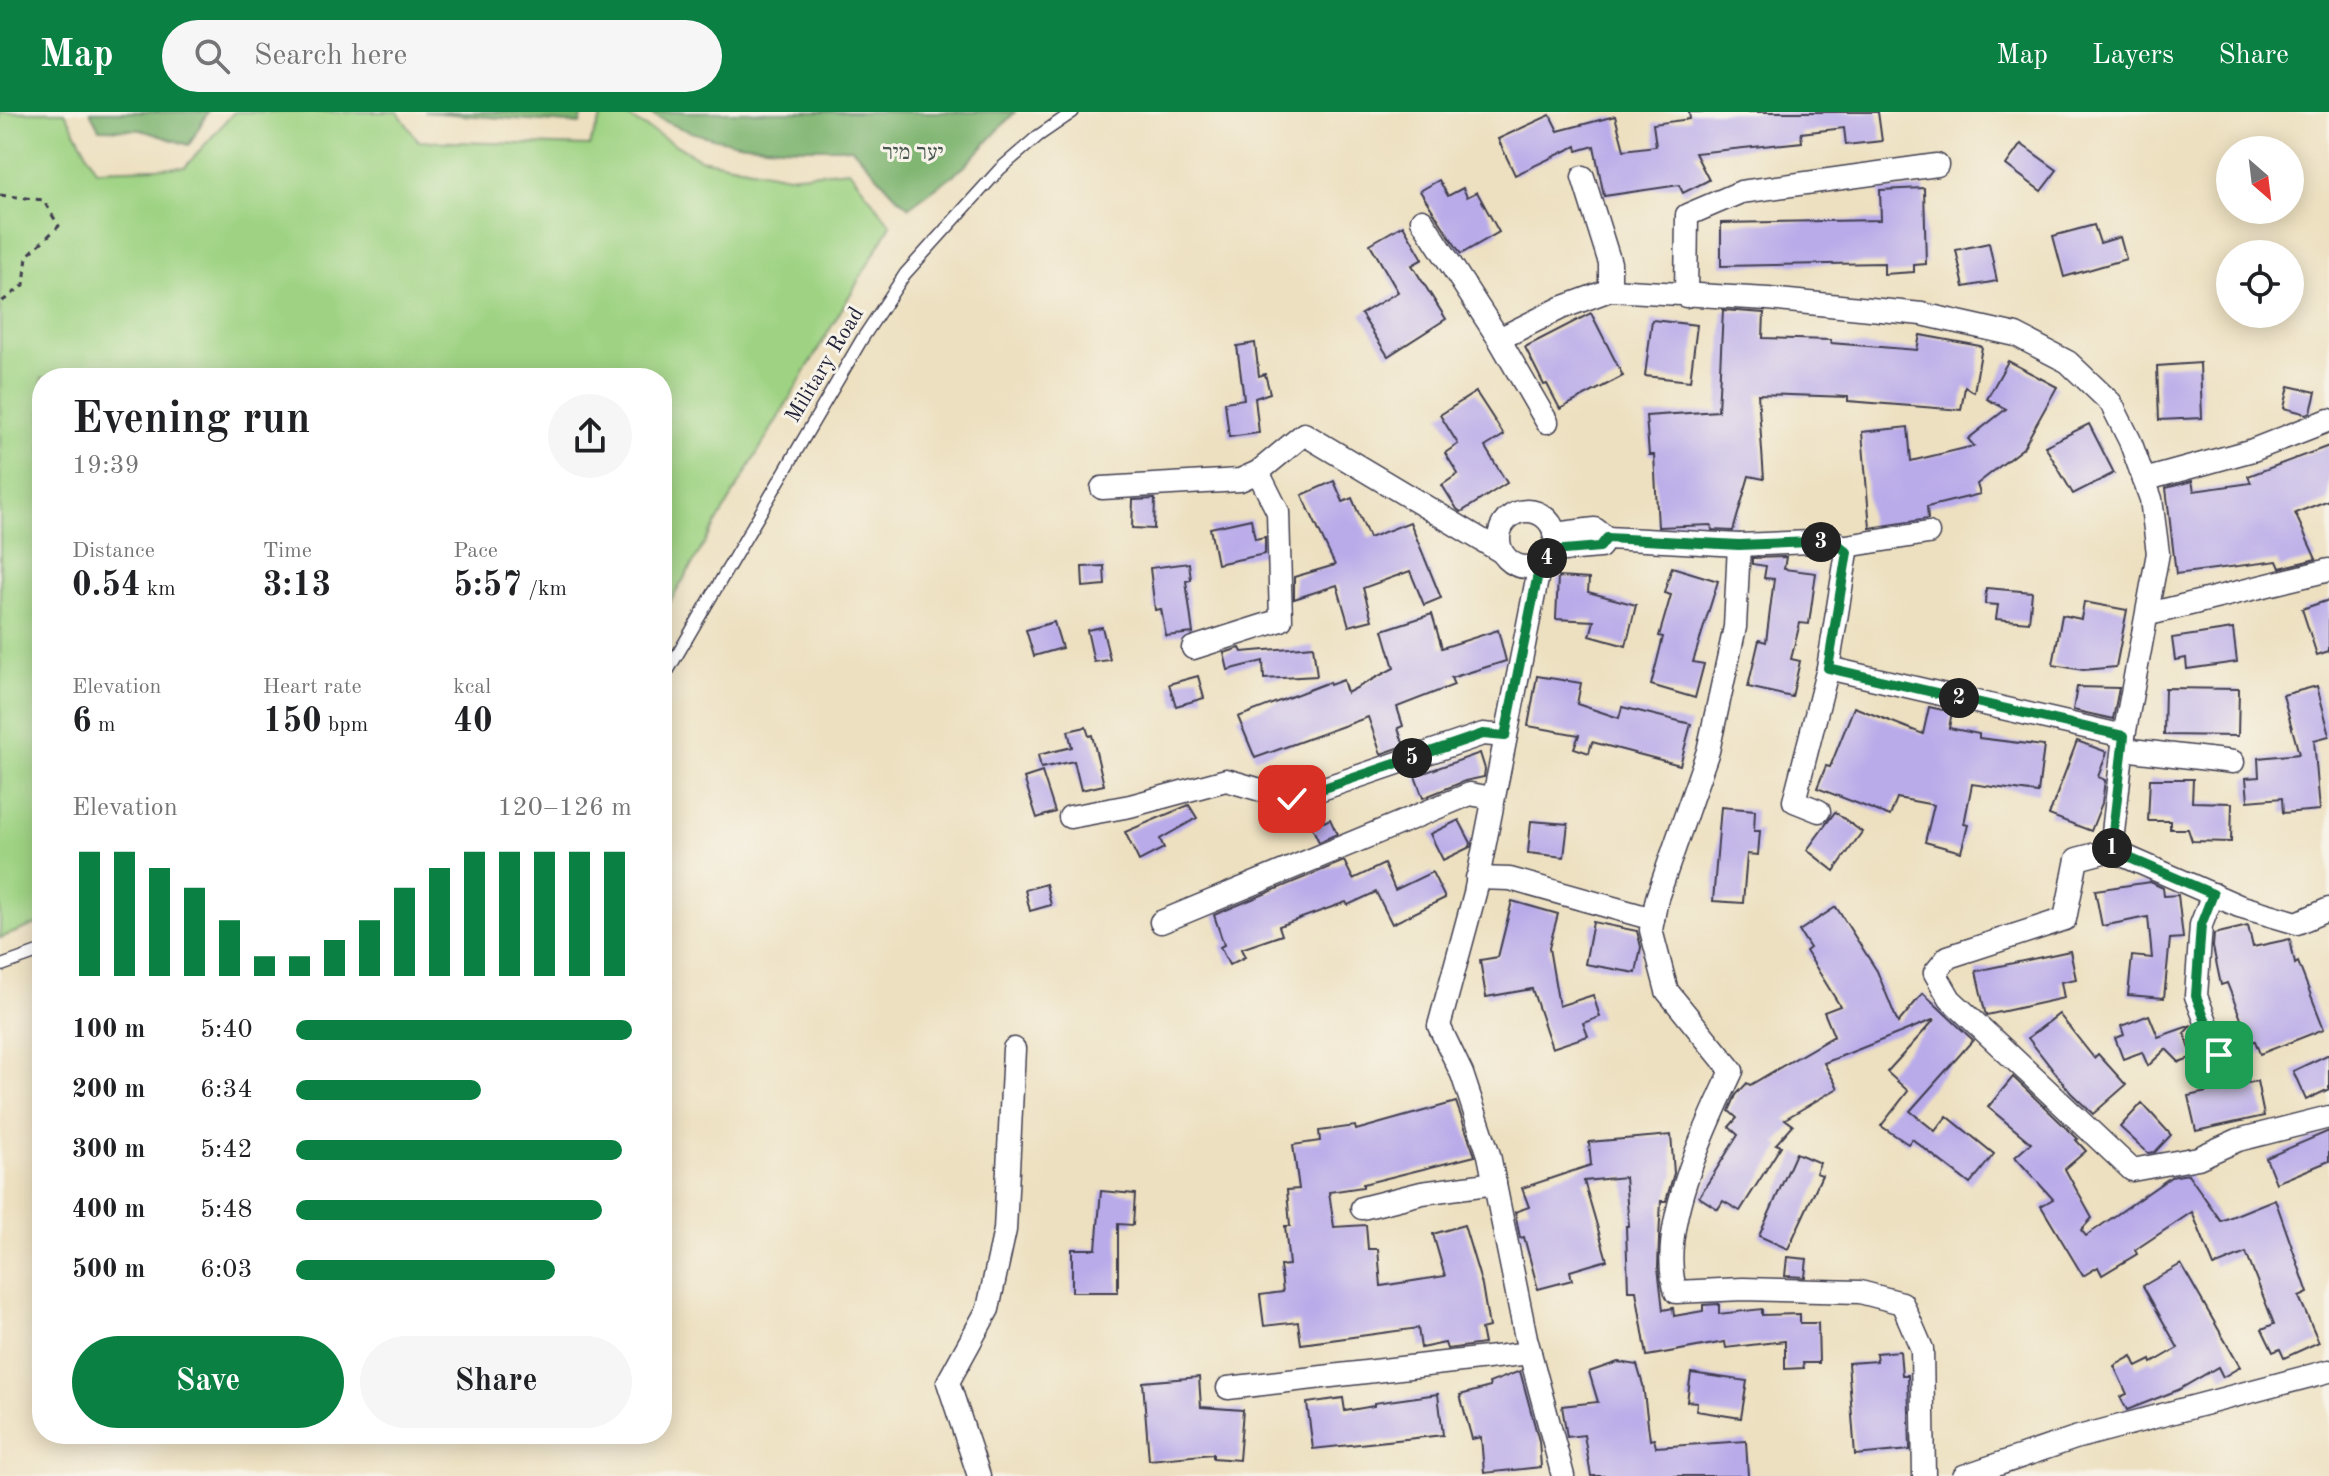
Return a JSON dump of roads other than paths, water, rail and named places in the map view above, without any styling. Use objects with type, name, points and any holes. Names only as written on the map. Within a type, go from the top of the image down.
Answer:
[{"type":"street","points":[[1686,296],[1687,215],[1741,192],[1937,165]]},
{"type":"street","points":[[1583,177],[1610,263],[1610,290]]},
{"type":"street","points":[[1422,220],[1499,339],[1547,422]]},
{"type":"street","points":[[1499,339],[1561,308],[1610,290],[1768,299],[1922,314],[2016,335],[2068,362],[2111,403],[2130,441],[2151,499],[2158,553],[2124,742],[2111,850]]},
{"type":"street","points":[[2144,480],[2253,450],[2329,420]]},
{"type":"street","points":[[1102,488],[1240,480],[1258,472],[1304,434],[1523,567],[1549,550],[1595,529],[1607,538],[1739,545],[1834,541],[1847,552],[1828,668],[1794,801],[1819,811]]},
{"type":"street","points":[[1193,648],[1281,620],[1278,512],[1258,472]]},
{"type":"street","points":[[1528,630],[1521,585],[1507,558],[1499,532],[1504,523],[1519,512],[1538,514],[1546,519],[1549,550],[1528,630],[1477,878],[1439,1026],[1462,1074],[1489,1155],[1530,1353],[1563,1476]]},
{"type":"street","points":[[1840,547],[1928,533]]},
{"type":"street","points":[[1739,545],[1735,627],[1708,751],[1657,898],[1651,930],[1667,991],[1732,1071],[1702,1135],[1676,1217],[1670,1275],[1676,1292],[1743,1289],[1860,1292],[1902,1303],[1922,1349],[1924,1476]]},
{"type":"street","points":[[2149,614],[2329,570]]},
{"type":"street","points":[[1828,668],[2124,742],[2233,762]]},
{"type":"street","points":[[1070,817],[1130,806],[1226,780],[1292,799],[1483,734],[1505,736]]},
{"type":"street","points":[[1161,922],[1470,794],[1492,798]]},
{"type":"street","points":[[2329,909],[2297,923],[2239,906],[2111,850],[2077,859],[2065,919],[1948,957],[1935,973],[1950,999],[2132,1170],[2198,1158],[2238,1140],[2329,1117]]},
{"type":"street","points":[[1477,878],[1510,879],[1653,919]]},
{"type":"street","points":[[2213,894],[2201,925],[2196,996],[2219,1055]]},
{"type":"street","points":[[979,1476],[948,1382],[988,1309],[1005,1230],[1014,1049]]},
{"type":"street","points":[[1362,1208],[1422,1193],[1495,1183]]},
{"type":"street","points":[[1228,1388],[1530,1353]]},
{"type":"street","points":[[1964,1476],[2075,1438],[2329,1371]]},
{"type":"lane","name":"Military Road","points":[[672,664],[862,339],[905,274],[1000,169],[1038,136],[1073,112]]},
{"type":"lane","points":[[0,966],[32,955]]},
{"type":"park label","name":"יער מיר","points":[[913,153]]}]
